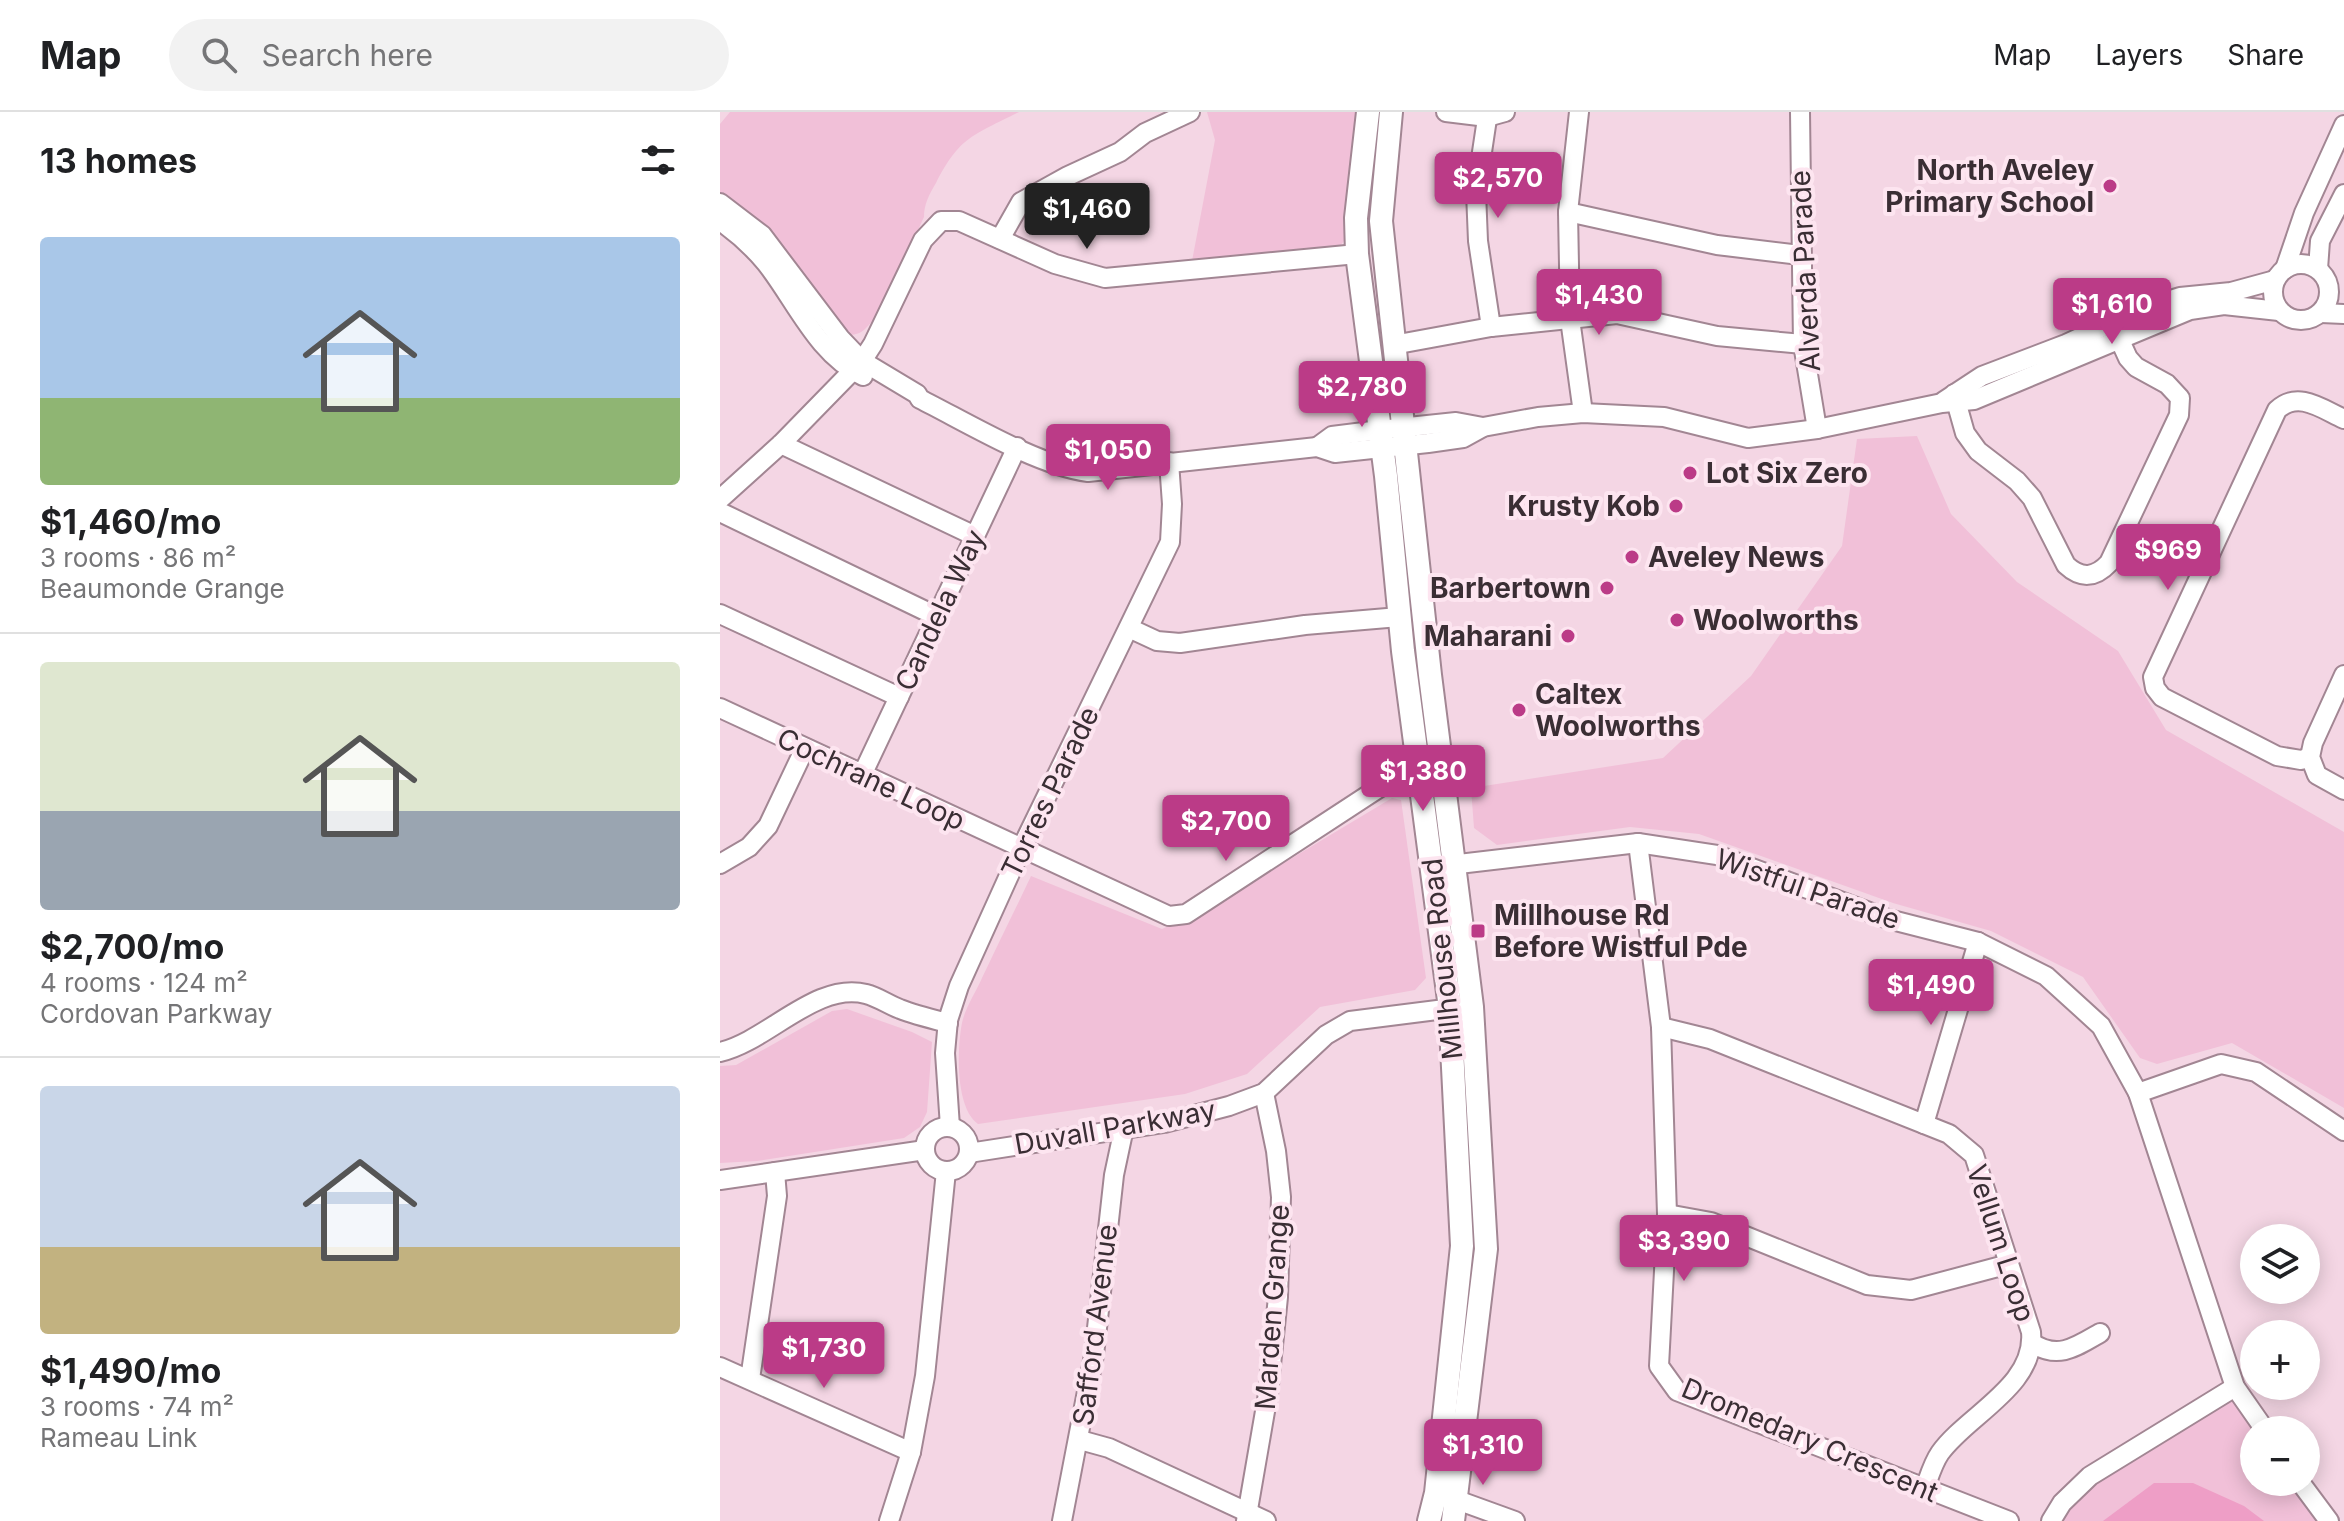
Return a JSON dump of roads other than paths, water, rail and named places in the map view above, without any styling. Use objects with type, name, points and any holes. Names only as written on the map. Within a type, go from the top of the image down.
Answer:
[{"type":"main road","name":"Millhouse Road","points":[[1368,112],[1356,218],[1357,254],[1392,437],[1461,1007],[1486,1249],[1455,1511]]},
{"type":"main road","name":"Millhouse Road","points":[[1391,112],[1380,210],[1393,345],[1392,437],[1399,617],[1420,775],[1443,866]]},
{"type":"main road","name":"Millhouse Road","points":[[1429,1521],[1436,1493],[1462,1246],[1461,1007]]},
{"type":"main road","points":[[1462,1246],[1486,1249]]},
{"type":"street","points":[[1000,239],[1021,202],[1120,152],[1145,133],[1190,112]]},
{"type":"street","points":[[1446,112],[1493,114],[1476,192],[1478,241],[1491,327]]},
{"type":"street","points":[[1579,112],[1568,212],[1570,319],[1583,413]]},
{"type":"street","name":"Alverda Parade","points":[[1800,112],[1803,344],[1817,429]]},
{"type":"street","points":[[2279,311],[2272,290],[2344,125]]},
{"type":"street","points":[[2321,313],[2329,295],[2321,273],[2320,241],[2344,194]]},
{"type":"street","points":[[720,203],[762,235],[840,338],[857,366]]},
{"type":"street","points":[[1568,212],[1717,245],[1800,255]]},
{"type":"street","points":[[720,221],[752,247],[767,264],[831,353],[1017,447],[1057,465],[1088,472],[1317,447],[1335,453],[1456,422],[1483,427],[1583,413],[1664,417],[1748,438],[1817,429],[1951,399],[1974,400],[2180,297],[2231,292],[2301,264],[2321,273],[2344,291]]},
{"type":"street","points":[[720,499],[781,444],[857,366],[923,240],[941,221],[959,221],[1055,264],[1105,278],[1357,254]]},
{"type":"street","points":[[2116,331],[2190,310],[2224,305],[2279,311],[2295,320],[2304,321],[2321,313],[2344,314]]},
{"type":"street","points":[[1393,345],[1491,327],[1617,314],[1717,336],[1803,344]]},
{"type":"street","points":[[1951,399],[1972,443],[2032,498],[2066,565],[2076,574],[2090,576],[2101,572],[2109,563],[2179,415],[2180,398],[2167,384],[2136,367],[2116,331]]},
{"type":"street","points":[[2310,757],[2301,760],[2277,756],[2174,704],[2155,688],[2153,677],[2277,410],[2285,402],[2305,401],[2344,419]]},
{"type":"street","points":[[781,444],[975,536]]},
{"type":"street","name":"Candela Way","points":[[863,773],[1017,447]]},
{"type":"street","name":"Torres Parade","points":[[950,1127],[945,1053],[948,1023],[959,986],[1021,849],[1170,542],[1172,504],[1169,462]]},
{"type":"street","points":[[720,512],[936,616]]},
{"type":"street","points":[[720,614],[899,697]]},
{"type":"street","points":[[1129,628],[1157,641],[1180,643],[1305,625],[1399,617]]},
{"type":"street","points":[[2344,675],[2313,743],[2310,757],[2317,775],[2344,790]]},
{"type":"street","name":"Cochrane Loop","points":[[720,708],[1169,916],[1186,914],[1382,786],[1420,775]]},
{"type":"street","points":[[720,864],[749,847],[768,826],[805,748]]},
{"type":"street","name":"Wistful Parade","points":[[1443,866],[1638,843],[1717,855],[1888,919],[1978,942],[2046,976],[2101,1026],[2138,1093],[2235,1387],[2255,1416]]},
{"type":"street","name":"Dromedary Crescent","points":[[1638,843],[1661,1027],[1667,1214],[1659,1366],[1677,1391],[2009,1521]]},
{"type":"street","points":[[1924,1124],[1978,942]]},
{"type":"street","points":[[720,1052],[740,1047],[820,999],[843,992],[866,994],[900,1009],[948,1023]]},
{"type":"street","name":"Duvall Parkway","points":[[969,1153],[1164,1123],[1264,1093],[1326,1035],[1350,1021],[1461,1007]]},
{"type":"street","name":"Vellum Loop","points":[[1661,1027],[1710,1039],[1949,1134],[1974,1155],[2032,1343],[2019,1376],[1939,1454],[1925,1488]]},
{"type":"street","points":[[2138,1093],[2221,1064],[2256,1072],[2344,1131]]},
{"type":"street","name":"Marden Grange","points":[[1247,1517],[1268,1394],[1278,1297],[1281,1197],[1276,1151],[1264,1093]]},
{"type":"street","points":[[950,1127],[963,1133],[969,1146],[963,1164],[946,1171],[932,1164],[925,1150],[932,1133],[950,1127]]},
{"type":"street","name":"Safford Avenue","points":[[1062,1521],[1094,1355],[1114,1175],[1124,1128]]},
{"type":"street","points":[[720,1180],[925,1150]]},
{"type":"street","points":[[889,1521],[911,1452],[923,1388],[933,1320],[946,1171]]},
{"type":"street","points":[[750,1379],[777,1196],[775,1172]]},
{"type":"street","points":[[1667,1214],[1711,1222],[1867,1285],[1911,1290],[2009,1264]]},
{"type":"street","points":[[2032,1343],[2045,1351],[2058,1351],[2075,1348],[2100,1333]]},
{"type":"street","points":[[720,1367],[911,1452]]},
{"type":"street","points":[[2051,1521],[2062,1503],[2090,1476],[2235,1387]]},
{"type":"street","points":[[1080,1440],[1109,1448],[1247,1517],[1266,1521]]},
{"type":"street","points":[[1436,1493],[1455,1511],[1515,1521]]},
{"type":"street","points":[[2310,1496],[2329,1521]]},
{"type":"place","name":"North Aveley Primary School","points":[[2110,186]]},
{"type":"place","name":"Lot Six Zero","points":[[1690,473]]},
{"type":"place","name":"Krusty Kob","points":[[1676,506]]},
{"type":"place","name":"Aveley News","points":[[1632,557]]},
{"type":"place","name":"Barbertown","points":[[1607,588]]},
{"type":"place","name":"Woolworths","points":[[1677,620]]},
{"type":"place","name":"Maharani","points":[[1568,636]]},
{"type":"place","name":"Caltex Woolworths","points":[[1519,710]]},
{"type":"place","name":"Millhouse Rd Before Wistful Pde","points":[[1478,931]]}]
